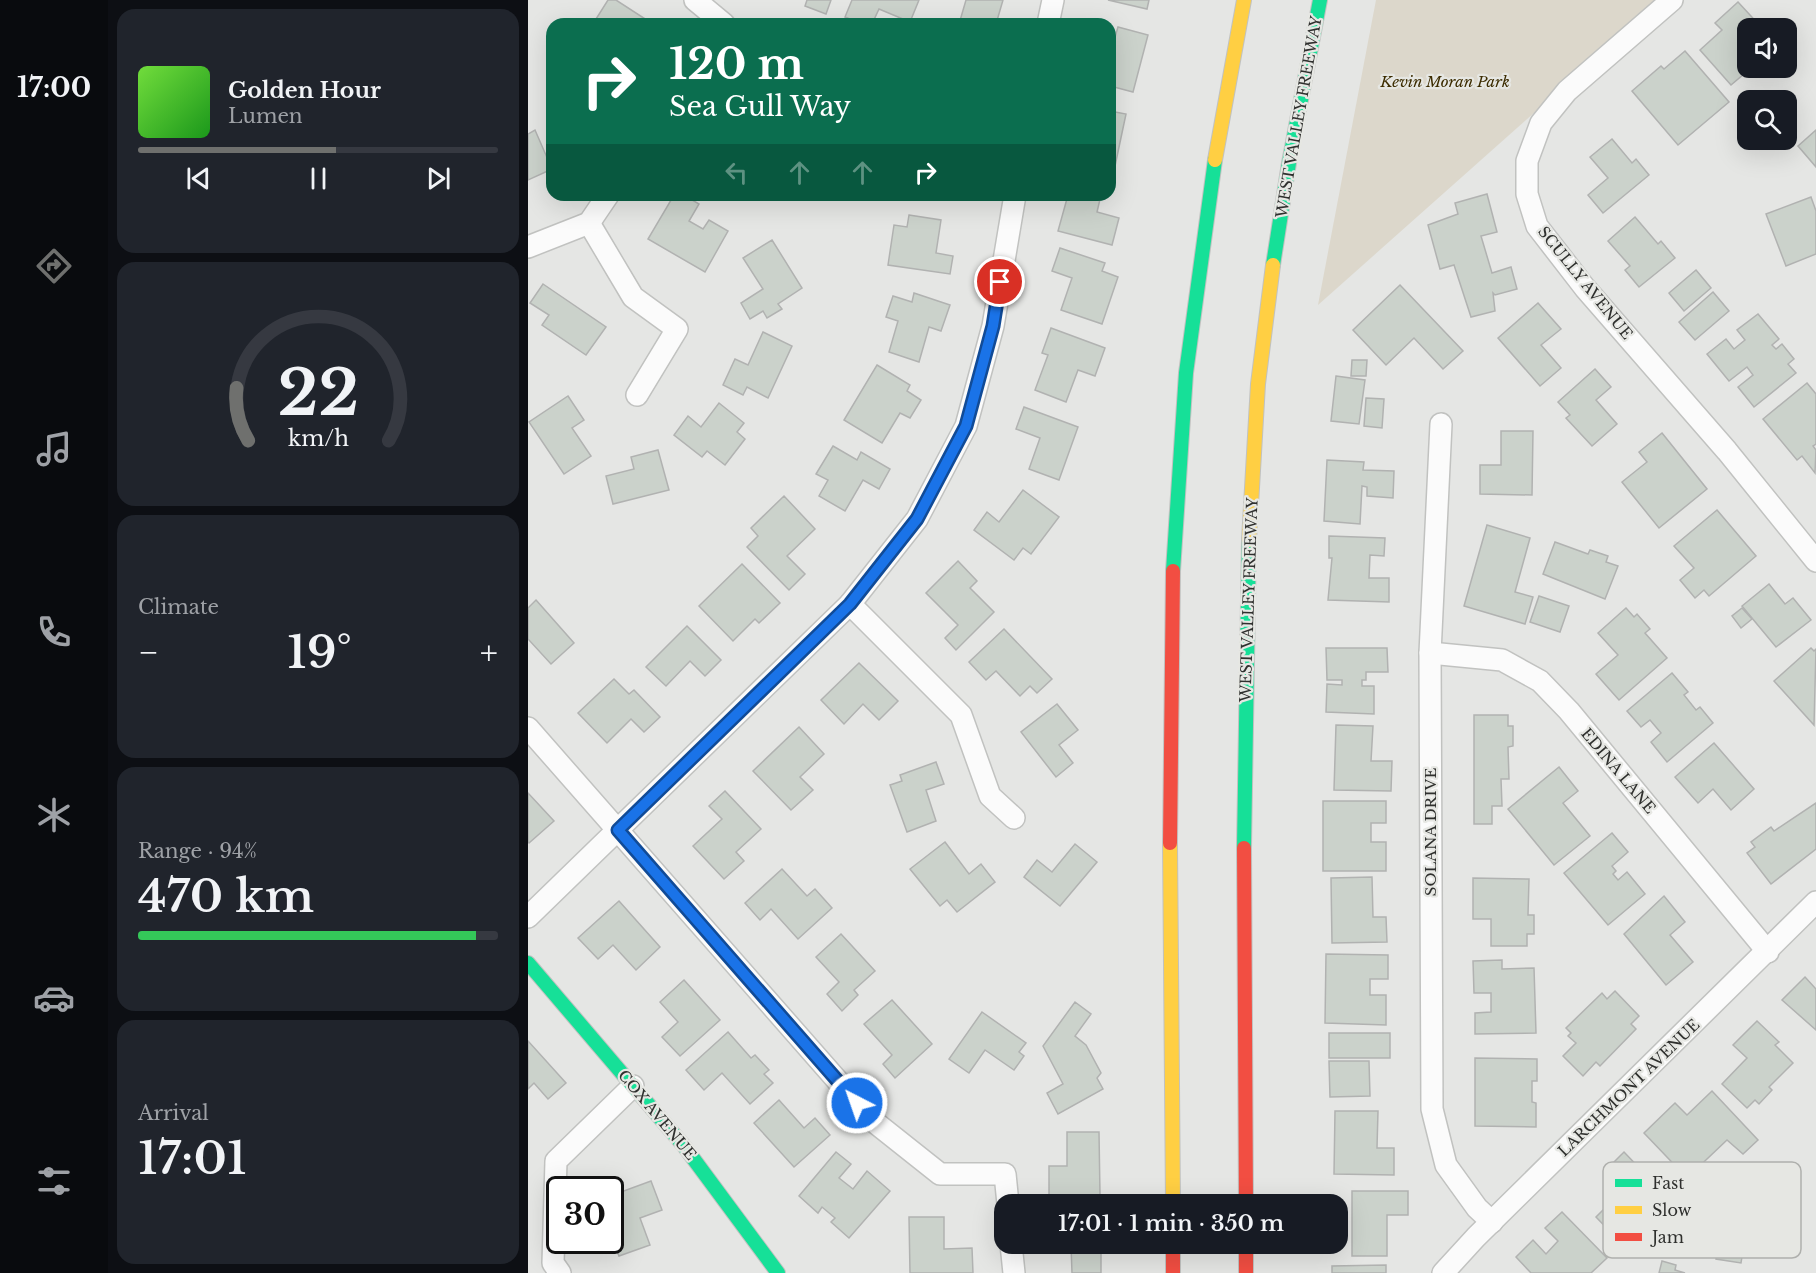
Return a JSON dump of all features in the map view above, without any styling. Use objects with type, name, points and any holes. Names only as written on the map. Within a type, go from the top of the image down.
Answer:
[{"type":"main road","points":[[1173,1194],[1172,653],[1177,488],[1188,350],[1206,204],[1244,0]]},
{"type":"main road","name":"WEST VALLEY FREEWAY","points":[[1246,1194],[1245,659],[1254,436],[1290,153],[1320,0]]},
{"type":"main road","name":"COX AVENUE","points":[[528,963],[684,1146],[778,1273]]},
{"type":"main road","points":[[1173,1254],[1173,1273]]},
{"type":"main road","points":[[1246,1254],[1246,1273]]},
{"type":"street","points":[[695,0],[717,18]]},
{"type":"street","points":[[1049,18],[1053,0]]},
{"type":"street","name":"SCULLY AVENUE","points":[[1672,0],[1567,91],[1541,123],[1527,161],[1527,194],[1537,226],[1585,288],[1727,451],[1816,561]]},
{"type":"street","points":[[528,248],[589,223],[604,201]]},
{"type":"street","points":[[528,917],[850,604],[917,519],[966,426],[993,326],[1015,201]]},
{"type":"street","points":[[589,223],[633,297],[677,329],[637,395]]},
{"type":"street","name":"SOLANA DRIVE","points":[[1441,424],[1430,653],[1432,1109],[1446,1165],[1477,1209],[1492,1221]]},
{"type":"street","points":[[850,604],[961,715],[990,796],[1014,818]]},
{"type":"street","name":"EDINA LANE","points":[[1430,653],[1502,660],[1540,681],[1569,711],[1768,952]]},
{"type":"street","points":[[528,728],[872,1120],[940,1174],[1005,1174],[1007,1194]]},
{"type":"street","name":"LARCHMONT AVENUE","points":[[1443,1273],[1492,1221],[1768,952],[1816,902]]},
{"type":"street","points":[[560,1273],[553,1263],[556,1161],[633,1086]]},
{"type":"street","points":[[1012,1254],[1014,1273]]},
{"type":"green space","name":"Kevin Moran Park","points":[[1376,0],[1661,0],[1318,305]]},
{"type":"building","points":[[608,0],[616,0],[644,18],[597,18]]},
{"type":"building","points":[[807,0],[831,0],[826,14],[805,6]]},
{"type":"building","points":[[852,0],[919,0],[912,18],[900,18],[879,9],[875,18],[845,17]]},
{"type":"building","points":[[966,0],[1003,0],[998,18],[961,18]]},
{"type":"building","points":[[1108,0],[1149,0],[1147,9]]},
{"type":"building","points":[[1738,2],[1753,18],[1737,18],[1737,78],[1739,78],[1731,85],[1700,50],[1722,30],[1715,23]]},
{"type":"building","points":[[1118,27],[1148,35],[1133,92],[1116,88]]},
{"type":"building","points":[[1685,51],[1729,102],[1678,145],[1632,91],[1661,66],[1664,69]]},
{"type":"building","points":[[1116,112],[1126,114],[1116,161]]},
{"type":"building","points":[[535,130],[546,155],[546,172],[528,180],[528,134]]},
{"type":"building","points":[[1816,130],[1816,167],[1798,146]]},
{"type":"building","points":[[1612,139],[1632,163],[1636,159],[1649,175],[1603,213],[1588,195],[1608,178],[1590,157]]},
{"type":"building","points":[[1487,194],[1497,232],[1481,236],[1492,273],[1511,267],[1517,289],[1495,295],[1493,293],[1495,311],[1471,317],[1454,265],[1440,269],[1428,225],[1458,214],[1455,203]]},
{"type":"building","points":[[1811,197],[1816,211],[1816,254],[1786,266],[1766,214]]},
{"type":"building","points":[[670,201],[694,201],[699,204],[689,221],[703,229],[709,220],[728,231],[705,272],[648,239]]},
{"type":"building","points":[[1066,201],[1100,201],[1097,212],[1119,218],[1112,245],[1058,231]]},
{"type":"building","points":[[909,215],[941,220],[936,253],[953,256],[950,274],[888,265],[894,225],[907,227]]},
{"type":"building","points":[[1635,217],[1658,244],[1661,241],[1675,258],[1639,287],[1625,270],[1630,266],[1608,241]]},
{"type":"building","points":[[772,240],[802,288],[778,304],[782,309],[767,318],[763,311],[750,319],[741,303],[763,289],[743,258]]},
{"type":"building","points":[[1060,248],[1105,263],[1102,271],[1118,277],[1102,324],[1061,310],[1072,278],[1052,271]]},
{"type":"building","points":[[1696,270],[1711,288],[1684,311],[1669,293]]},
{"type":"building","points":[[543,284],[606,327],[586,355],[542,325],[549,315],[530,303]]},
{"type":"building","points":[[1400,285],[1463,351],[1443,369],[1414,338],[1386,365],[1353,330]]},
{"type":"building","points":[[1713,292],[1729,311],[1695,340],[1679,322]]},
{"type":"building","points":[[914,293],[950,305],[941,331],[929,327],[919,362],[889,352],[898,321],[886,317],[893,296],[912,302]]},
{"type":"building","points":[[1538,303],[1561,329],[1541,345],[1561,368],[1540,386],[1498,338]]},
{"type":"building","points":[[1758,314],[1779,339],[1772,345],[1776,349],[1782,344],[1794,359],[1788,364],[1796,373],[1754,407],[1738,387],[1753,375],[1747,367],[1729,381],[1707,354],[1726,339],[1734,349],[1745,340],[1737,330]]},
{"type":"building","points":[[1051,328],[1105,348],[1095,376],[1078,370],[1066,402],[1035,390],[1048,355],[1042,353]]},
{"type":"building","points":[[763,332],[792,346],[768,398],[747,387],[743,395],[723,385],[735,359],[748,365]]},
{"type":"building","points":[[1352,360],[1367,360],[1366,376],[1351,376]]},
{"type":"building","points":[[877,365],[910,385],[907,391],[921,400],[910,418],[900,413],[882,443],[844,420]]},
{"type":"building","points":[[1595,369],[1611,387],[1596,400],[1617,424],[1592,446],[1566,418],[1570,415],[1558,402]]},
{"type":"building","points":[[1336,376],[1365,380],[1359,424],[1331,421]]},
{"type":"building","points":[[1807,383],[1816,394],[1816,444],[1813,446],[1816,450],[1815,473],[1802,456],[1797,460],[1763,419]]},
{"type":"building","points":[[568,396],[584,420],[572,428],[591,456],[564,474],[529,422]]},
{"type":"building","points":[[1366,398],[1384,399],[1382,428],[1364,426]]},
{"type":"building","points":[[719,403],[744,423],[737,432],[745,439],[725,465],[707,451],[702,457],[674,435],[688,416],[701,427]]},
{"type":"building","points":[[1024,407],[1078,427],[1059,480],[1029,469],[1040,438],[1016,429]]},
{"type":"building","points":[[1501,431],[1533,431],[1532,495],[1480,494],[1480,465],[1501,465]]},
{"type":"building","points":[[1662,433],[1707,489],[1659,528],[1622,482],[1647,462],[1639,452]]},
{"type":"building","points":[[833,446],[857,460],[861,452],[890,469],[879,489],[863,480],[845,511],[819,496],[828,480],[816,474]]},
{"type":"building","points":[[658,450],[669,490],[613,504],[606,476],[634,469],[631,457]]},
{"type":"building","points":[[1327,460],[1364,462],[1363,470],[1394,471],[1393,498],[1367,496],[1367,487],[1362,486],[1360,524],[1324,521]]},
{"type":"building","points":[[1023,490],[1059,517],[1031,554],[1023,548],[1014,560],[974,530],[987,512],[999,522]]},
{"type":"building","points":[[784,496],[815,529],[787,556],[805,574],[789,590],[747,547],[758,536],[751,528]]},
{"type":"building","points":[[1717,510],[1756,556],[1709,596],[1704,590],[1695,598],[1680,580],[1694,568],[1674,546]]},
{"type":"building","points":[[1487,525],[1530,538],[1515,592],[1533,597],[1525,624],[1464,606]]},
{"type":"building","points":[[1329,536],[1385,538],[1384,556],[1370,555],[1369,578],[1389,578],[1389,602],[1328,600],[1332,558],[1329,558]]},
{"type":"building","points":[[1555,542],[1588,554],[1590,550],[1608,556],[1606,562],[1618,566],[1605,599],[1543,574]]},
{"type":"building","points":[[958,561],[977,581],[970,588],[994,612],[956,650],[945,638],[958,625],[926,593]]},
{"type":"building","points":[[742,564],[780,603],[759,623],[755,619],[733,641],[699,606]]},
{"type":"building","points":[[1769,584],[1785,604],[1793,598],[1811,620],[1776,647],[1742,606]]},
{"type":"building","points":[[1539,596],[1569,606],[1560,632],[1530,622]]},
{"type":"building","points":[[536,600],[574,643],[551,664],[528,639],[528,608]]},
{"type":"building","points":[[1626,608],[1634,617],[1637,614],[1650,629],[1645,633],[1667,658],[1619,700],[1596,674],[1618,655],[1598,633]]},
{"type":"building","points":[[1742,608],[1752,619],[1741,628],[1732,616]]},
{"type":"building","points":[[687,626],[721,660],[705,676],[690,661],[666,686],[646,667]]},
{"type":"building","points":[[1004,629],[1052,679],[1037,693],[1030,686],[1020,696],[996,671],[986,680],[969,662]]},
{"type":"building","points":[[1326,648],[1387,648],[1388,672],[1366,672],[1366,680],[1362,680],[1362,686],[1374,686],[1374,714],[1326,712],[1327,684],[1342,685],[1342,680],[1327,680]]},
{"type":"building","points":[[1811,648],[1814,651],[1816,649],[1814,725],[1774,681]]},
{"type":"building","points":[[859,663],[898,701],[879,720],[863,704],[844,724],[821,700]]},
{"type":"building","points":[[1672,673],[1688,692],[1684,695],[1696,710],[1700,707],[1713,723],[1667,762],[1651,742],[1661,733],[1650,720],[1641,727],[1627,711]]},
{"type":"building","points":[[614,679],[629,694],[634,690],[660,717],[644,732],[631,719],[607,743],[578,713]]},
{"type":"building","points":[[1057,704],[1078,730],[1059,745],[1073,763],[1056,777],[1021,732]]},
{"type":"building","points":[[1474,715],[1508,715],[1508,726],[1513,726],[1513,746],[1508,747],[1509,779],[1501,779],[1502,806],[1492,806],[1492,824],[1474,824]]},
{"type":"building","points":[[1336,725],[1373,726],[1371,761],[1392,761],[1391,791],[1334,790]]},
{"type":"building","points":[[799,727],[824,754],[800,777],[813,790],[791,810],[753,771]]},
{"type":"building","points":[[1714,743],[1754,789],[1731,810],[1713,789],[1698,803],[1675,777]]},
{"type":"building","points":[[936,762],[944,784],[926,790],[936,821],[907,832],[890,785],[902,781],[900,775]]},
{"type":"building","points":[[1559,767],[1578,791],[1563,803],[1590,836],[1554,865],[1508,809]]},
{"type":"building","points":[[725,791],[761,829],[736,852],[744,861],[724,879],[693,846],[722,819],[709,806]]},
{"type":"building","points":[[528,793],[554,821],[529,843],[528,842]]},
{"type":"building","points":[[1323,801],[1386,801],[1386,823],[1371,823],[1371,842],[1386,842],[1386,871],[1323,871]]},
{"type":"building","points":[[1816,803],[1816,849],[1771,884],[1747,853],[1755,847],[1751,842],[1771,827],[1774,831]]},
{"type":"building","points":[[1612,833],[1628,852],[1612,866],[1616,871],[1613,874],[1618,880],[1627,872],[1645,894],[1608,925],[1564,873]]},
{"type":"building","points":[[945,842],[969,874],[981,864],[995,882],[957,912],[947,900],[940,906],[910,869]]},
{"type":"building","points":[[1075,844],[1097,862],[1060,906],[1024,877],[1037,860],[1052,872]]},
{"type":"building","points":[[782,869],[807,896],[815,889],[832,908],[798,939],[771,909],[760,920],[745,903]]},
{"type":"building","points":[[1372,877],[1373,917],[1386,917],[1387,942],[1332,943],[1331,878]]},
{"type":"building","points":[[1473,878],[1529,879],[1528,915],[1534,915],[1534,934],[1527,934],[1527,946],[1491,946],[1491,919],[1473,919]]},
{"type":"building","points":[[1664,896],[1685,922],[1670,935],[1693,962],[1666,985],[1624,934]]},
{"type":"building","points":[[619,901],[660,947],[636,970],[613,945],[598,959],[578,938]]},
{"type":"building","points":[[841,934],[875,971],[854,990],[858,995],[842,1011],[827,994],[839,982],[816,957]]},
{"type":"building","points":[[1326,954],[1388,955],[1388,979],[1370,979],[1370,995],[1386,995],[1386,1025],[1325,1023]]},
{"type":"building","points":[[1502,960],[1502,969],[1534,968],[1536,1033],[1475,1034],[1475,1013],[1491,1012],[1491,993],[1474,993],[1473,961]]},
{"type":"building","points":[[1805,977],[1816,989],[1816,1030],[1782,1000]]},
{"type":"building","points":[[684,980],[720,1020],[680,1056],[662,1037],[678,1022],[660,1002]]},
{"type":"building","points":[[1615,991],[1639,1016],[1631,1024],[1636,1029],[1600,1066],[1596,1062],[1583,1076],[1563,1056],[1576,1043],[1568,1036],[1571,1033],[1566,1028],[1602,993],[1607,999]]},
{"type":"building","points":[[892,1000],[932,1044],[895,1078],[883,1064],[892,1055],[864,1024]]},
{"type":"building","points":[[1075,1002],[1091,1014],[1075,1036],[1086,1045],[1101,1073],[1097,1078],[1103,1089],[1058,1114],[1047,1093],[1063,1084],[1043,1046]]},
{"type":"building","points":[[982,1012],[1026,1043],[1019,1052],[1024,1056],[1014,1070],[985,1050],[969,1073],[949,1059]]},
{"type":"building","points":[[1757,1021],[1779,1042],[1775,1045],[1793,1063],[1769,1087],[1772,1090],[1759,1104],[1755,1100],[1747,1108],[1722,1084],[1747,1058],[1733,1045]]},
{"type":"building","points":[[728,1032],[751,1058],[755,1055],[769,1070],[764,1074],[773,1083],[750,1104],[722,1073],[704,1090],[686,1070]]},
{"type":"building","points":[[1329,1033],[1390,1033],[1390,1058],[1329,1058]]},
{"type":"building","points":[[528,1041],[566,1083],[548,1099],[534,1083],[528,1089]]},
{"type":"building","points":[[1475,1058],[1537,1059],[1537,1081],[1532,1081],[1532,1102],[1536,1103],[1536,1127],[1475,1126]]},
{"type":"building","points":[[1329,1061],[1369,1061],[1370,1096],[1330,1097]]},
{"type":"building","points":[[1712,1091],[1758,1140],[1743,1154],[1727,1140],[1704,1162],[1672,1162],[1644,1133],[1675,1103],[1687,1115]]},
{"type":"building","points":[[779,1100],[804,1128],[815,1118],[830,1135],[794,1167],[754,1123]]},
{"type":"building","points":[[1335,1111],[1378,1111],[1377,1148],[1394,1148],[1394,1175],[1334,1174]]},
{"type":"building","points":[[1067,1132],[1099,1132],[1100,1194],[1049,1194],[1049,1166],[1067,1166]]},
{"type":"building","points":[[836,1152],[851,1164],[839,1178],[853,1189],[867,1171],[890,1191],[849,1238],[831,1222],[835,1218],[822,1207],[818,1213],[799,1196]]},
{"type":"building","points":[[1624,1152],[1634,1162],[1614,1162]]},
{"type":"building","points":[[651,1181],[662,1210],[640,1218],[650,1245],[619,1256],[618,1254],[624,1254],[624,1191]]},
{"type":"building","points":[[1352,1191],[1408,1191],[1408,1215],[1387,1215],[1387,1256],[1352,1256]]},
{"type":"building","points":[[1603,1210],[1603,1224],[1596,1217]]},
{"type":"building","points":[[1562,1212],[1603,1254],[1603,1258],[1607,1258],[1591,1273],[1531,1273],[1516,1257],[1533,1240],[1546,1254],[1558,1241],[1545,1228]]},
{"type":"building","points":[[909,1217],[944,1217],[944,1249],[972,1248],[973,1273],[910,1273]]},
{"type":"building","points":[[1071,1254],[1101,1254],[1101,1273],[1072,1273]]},
{"type":"building","points":[[1716,1258],[1742,1258],[1741,1263]]},
{"type":"building","points":[[1662,1261],[1676,1265],[1675,1270],[1685,1273],[1659,1273]]},
{"type":"building","points":[[1386,1265],[1386,1273],[1332,1273],[1332,1266]]},
{"type":"traffic: fast","points":[[1273,265],[1289,163],[1320,0]]},
{"type":"traffic: fast","points":[[1173,571],[1186,373],[1215,160]]},
{"type":"traffic: fast","points":[[1244,848],[1249,540]]},
{"type":"traffic: fast","points":[[528,963],[684,1146],[778,1273]]},
{"type":"traffic: slow","points":[[1215,160],[1244,0]]},
{"type":"traffic: slow","points":[[1249,540],[1258,384],[1273,265]]},
{"type":"traffic: slow","points":[[1170,843],[1173,1194]]},
{"type":"traffic: jam","points":[[1170,843],[1173,571]]},
{"type":"traffic: jam","points":[[1244,848],[1246,1194]]},
{"type":"traffic: jam","points":[[1173,1254],[1173,1273]]},
{"type":"traffic: jam","points":[[1246,1254],[1246,1273]]},
{"type":"route","points":[[857,1103],[618,830],[850,604],[917,519],[966,426],[993,326],[1000,282]]}]
